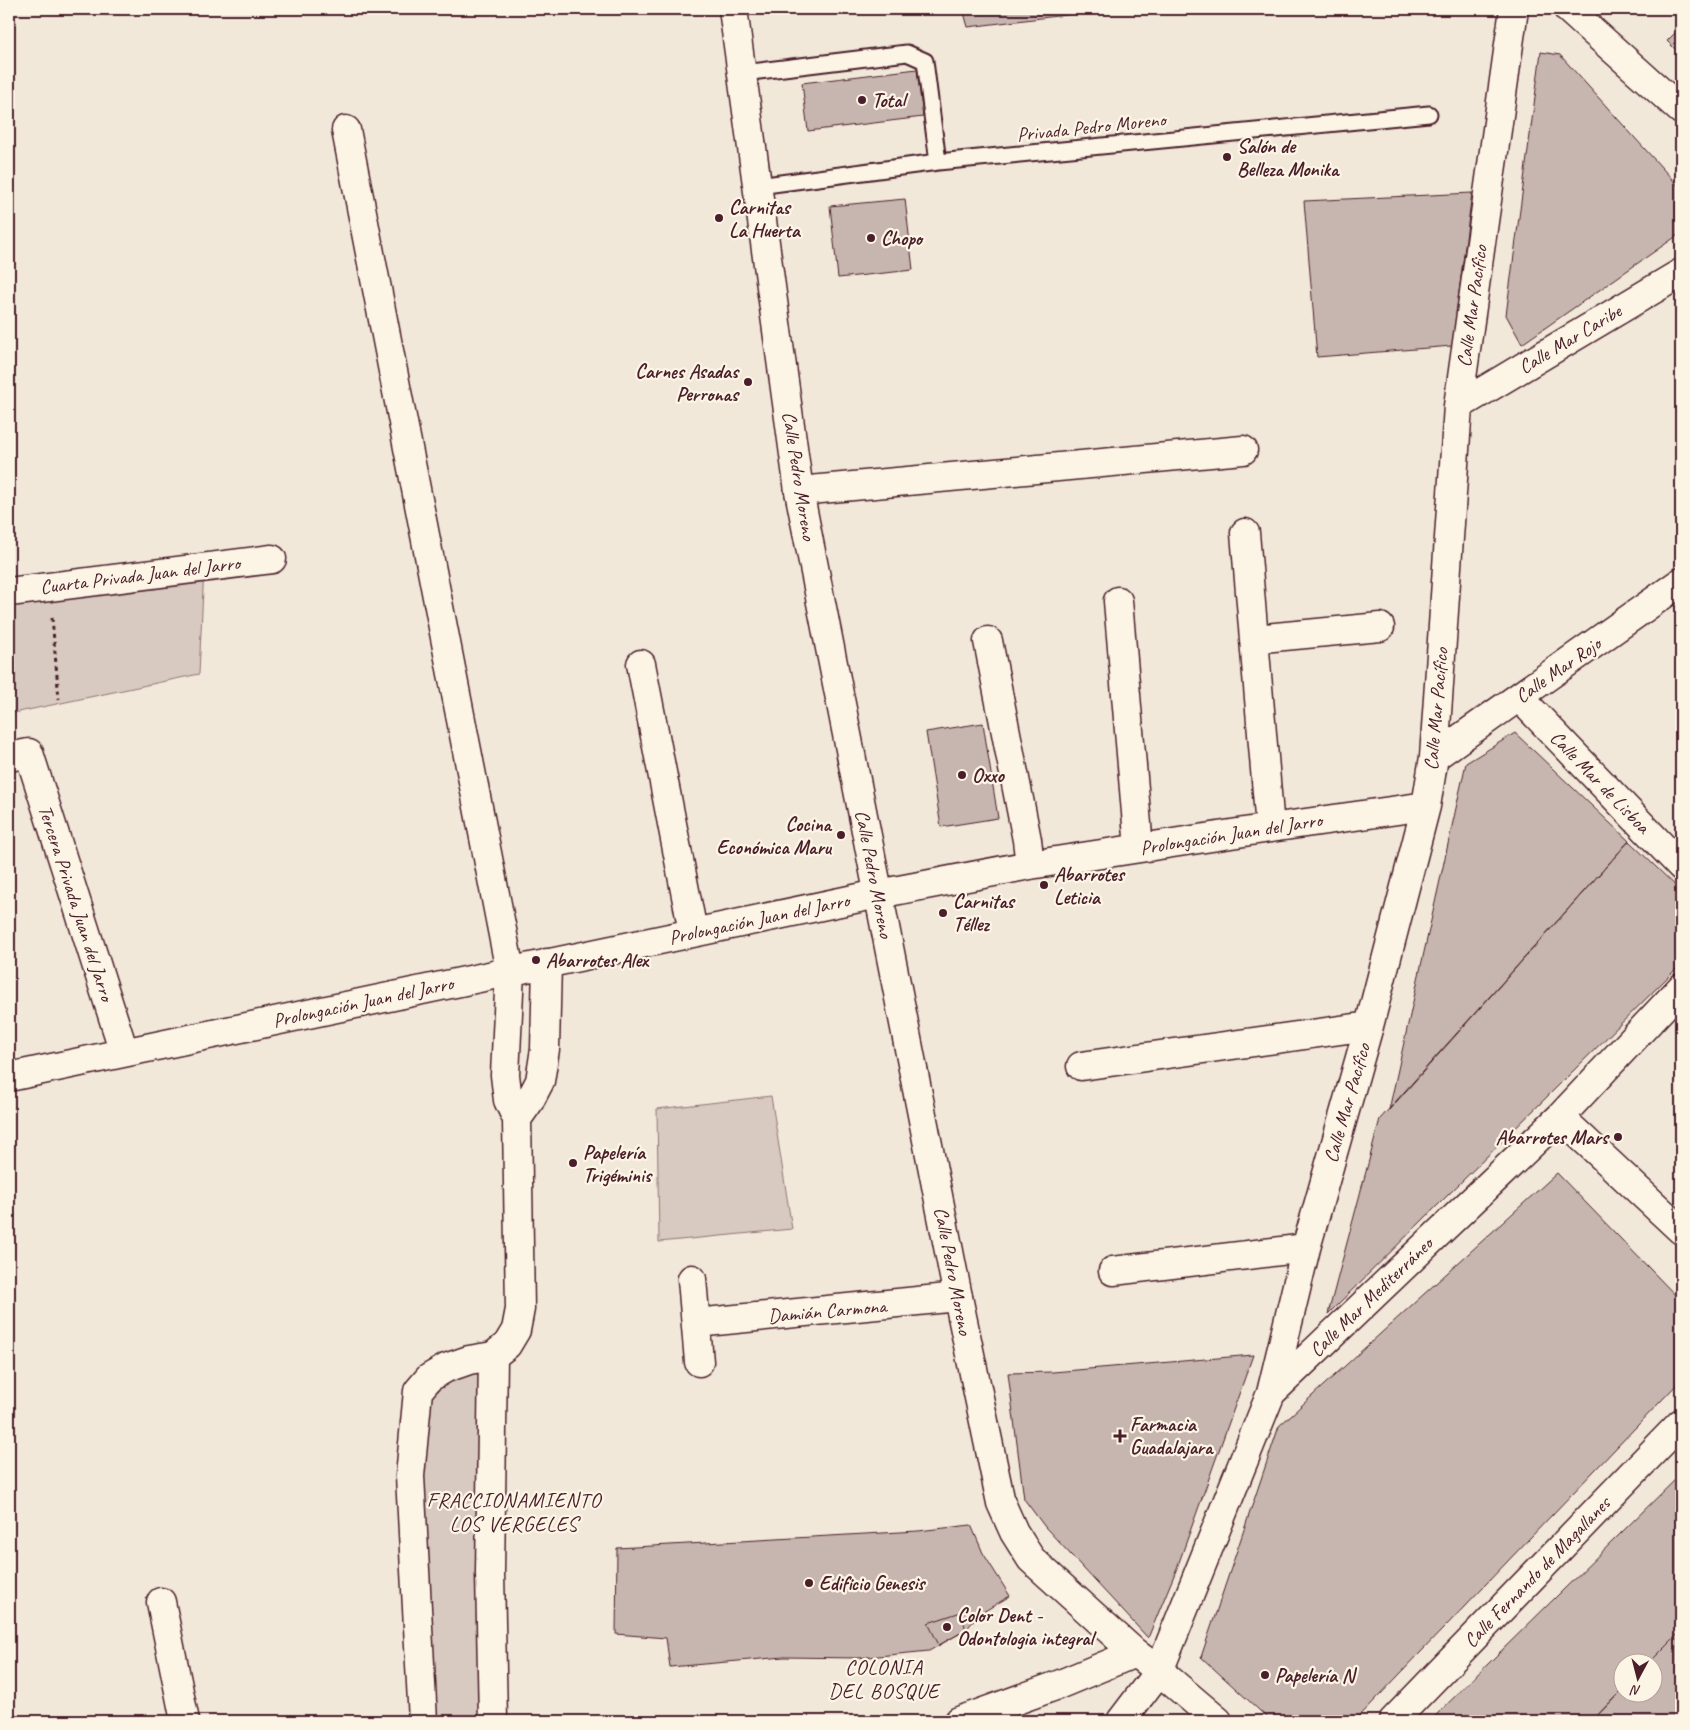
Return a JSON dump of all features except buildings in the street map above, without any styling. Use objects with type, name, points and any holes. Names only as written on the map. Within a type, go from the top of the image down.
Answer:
[{"type":"street","name":"Calle Pedro Moreno","points":[[733,9],[799,491],[958,1298],[1001,1502],[1014,1532],[1031,1559],[1134,1653],[1160,1671],[1218,1721]]},
{"type":"street","name":"Calle Mar Pacífico","points":[[1271,1392],[1306,1248],[1369,1026],[1426,806],[1434,757],[1458,406],[1514,9]]},
{"type":"street","points":[[1568,9],[1681,110]]},
{"type":"street","points":[[346,130],[510,971],[505,1075],[508,1100],[517,1119],[520,1310],[516,1330],[507,1345],[493,1356],[469,1360],[446,1368],[429,1378],[418,1391],[410,1476],[423,1721]]},
{"type":"street","name":"Calle Mar Caribe","points":[[1458,406],[1681,273]]},
{"type":"street","points":[[799,491],[1243,450]]},
{"type":"street","points":[[1245,533],[1270,828]]},
{"type":"street","name":"Cuarta Privada Juan del Jarro","points":[[9,592],[272,559]]},
{"type":"street","name":"Calle Mar Rojo","points":[[1434,757],[1681,582]]},
{"type":"street","points":[[1118,601],[1139,848]]},
{"type":"street","points":[[1254,639],[1380,627]]},
{"type":"street","points":[[988,641],[1027,840],[1030,865]]},
{"type":"street","points":[[640,664],[693,932]]},
{"type":"street","name":"Calle Mar de Lisboa","points":[[1519,697],[1681,866]]},
{"type":"street","name":"Tercera Privada Juan del Jarro","points":[[19,755],[124,1052]]},
{"type":"street","name":"Prolongación Juan del Jarro","points":[[9,1076],[693,932],[1030,865],[1426,806]]},
{"type":"street","points":[[517,1119],[540,1081],[545,1049],[547,963]]},
{"type":"street","name":"Calle Mar Mediterráneo","points":[[1121,1721],[1160,1671],[1271,1392],[1560,1117],[1681,988]]},
{"type":"street","points":[[1081,1066],[1369,1026]]},
{"type":"street","points":[[1560,1117],[1681,1230]]},
{"type":"street","points":[[1113,1271],[1306,1248]]},
{"type":"street","points":[[692,1279],[699,1362]]},
{"type":"street","name":"Damián Carmona","points":[[696,1323],[958,1298]]},
{"type":"street","points":[[493,1356],[490,1572],[493,1721]]},
{"type":"street","name":"Calle Fernando de Magallanes","points":[[1393,1721],[1681,1423]]},
{"type":"street","points":[[161,1602],[185,1721]]},
{"type":"street","points":[[959,1721],[1058,1685],[1134,1653]]},
{"type":"lane","points":[[743,73],[908,53],[925,61],[938,162]]},
{"type":"lane","name":"Privada Pedro Moreno","points":[[758,186],[938,162],[1428,114]]},
{"type":"path","points":[[50,586],[59,699]]},
{"type":"shaded area","points":[[204,568],[199,674],[9,714],[9,592]]},
{"type":"shaded area","points":[[771,1096],[792,1229],[659,1242],[657,1109]]},
{"type":"shaded area","points":[[481,1369],[484,1721],[434,1721],[422,1483],[428,1395],[439,1384]]},
{"type":"place","name":"Total","points":[[862,100]]},
{"type":"place","name":"Salón de Belleza Monika","points":[[1227,157]]},
{"type":"place","name":"Carnitas La Huerta","points":[[719,218]]},
{"type":"place","name":"Chopo","points":[[871,238]]},
{"type":"place","name":"Carnes Asadas Perronas","points":[[748,382]]},
{"type":"place","name":"Oxxo","points":[[962,775]]},
{"type":"place","name":"Cocina Económica Maru","points":[[841,835]]},
{"type":"place","name":"Abarrotes Leticia","points":[[1044,885]]},
{"type":"place","name":"Carnitas Téllez","points":[[943,913]]},
{"type":"place","name":"Abarrotes Alex","points":[[536,960]]},
{"type":"place","name":"Abarrotes Mars","points":[[1618,1137]]},
{"type":"place","name":"Papelería Trigéminis","points":[[573,1163]]},
{"type":"place","name":"Farmacia Guadalajara","points":[[1120,1436]]},
{"type":"place","name":"Edificio Genesis","points":[[809,1583]]},
{"type":"place","name":"Color Dent - Odontologia integral","points":[[947,1627]]},
{"type":"place","name":"Papelería N","points":[[1265,1675]]},
{"type":"district","name":"FRACCIONAMIENTO LOS VERGELES","points":[[514,1512]]},
{"type":"district","name":"COLONIA DEL BOSQUE","points":[[884,1679]]}]
